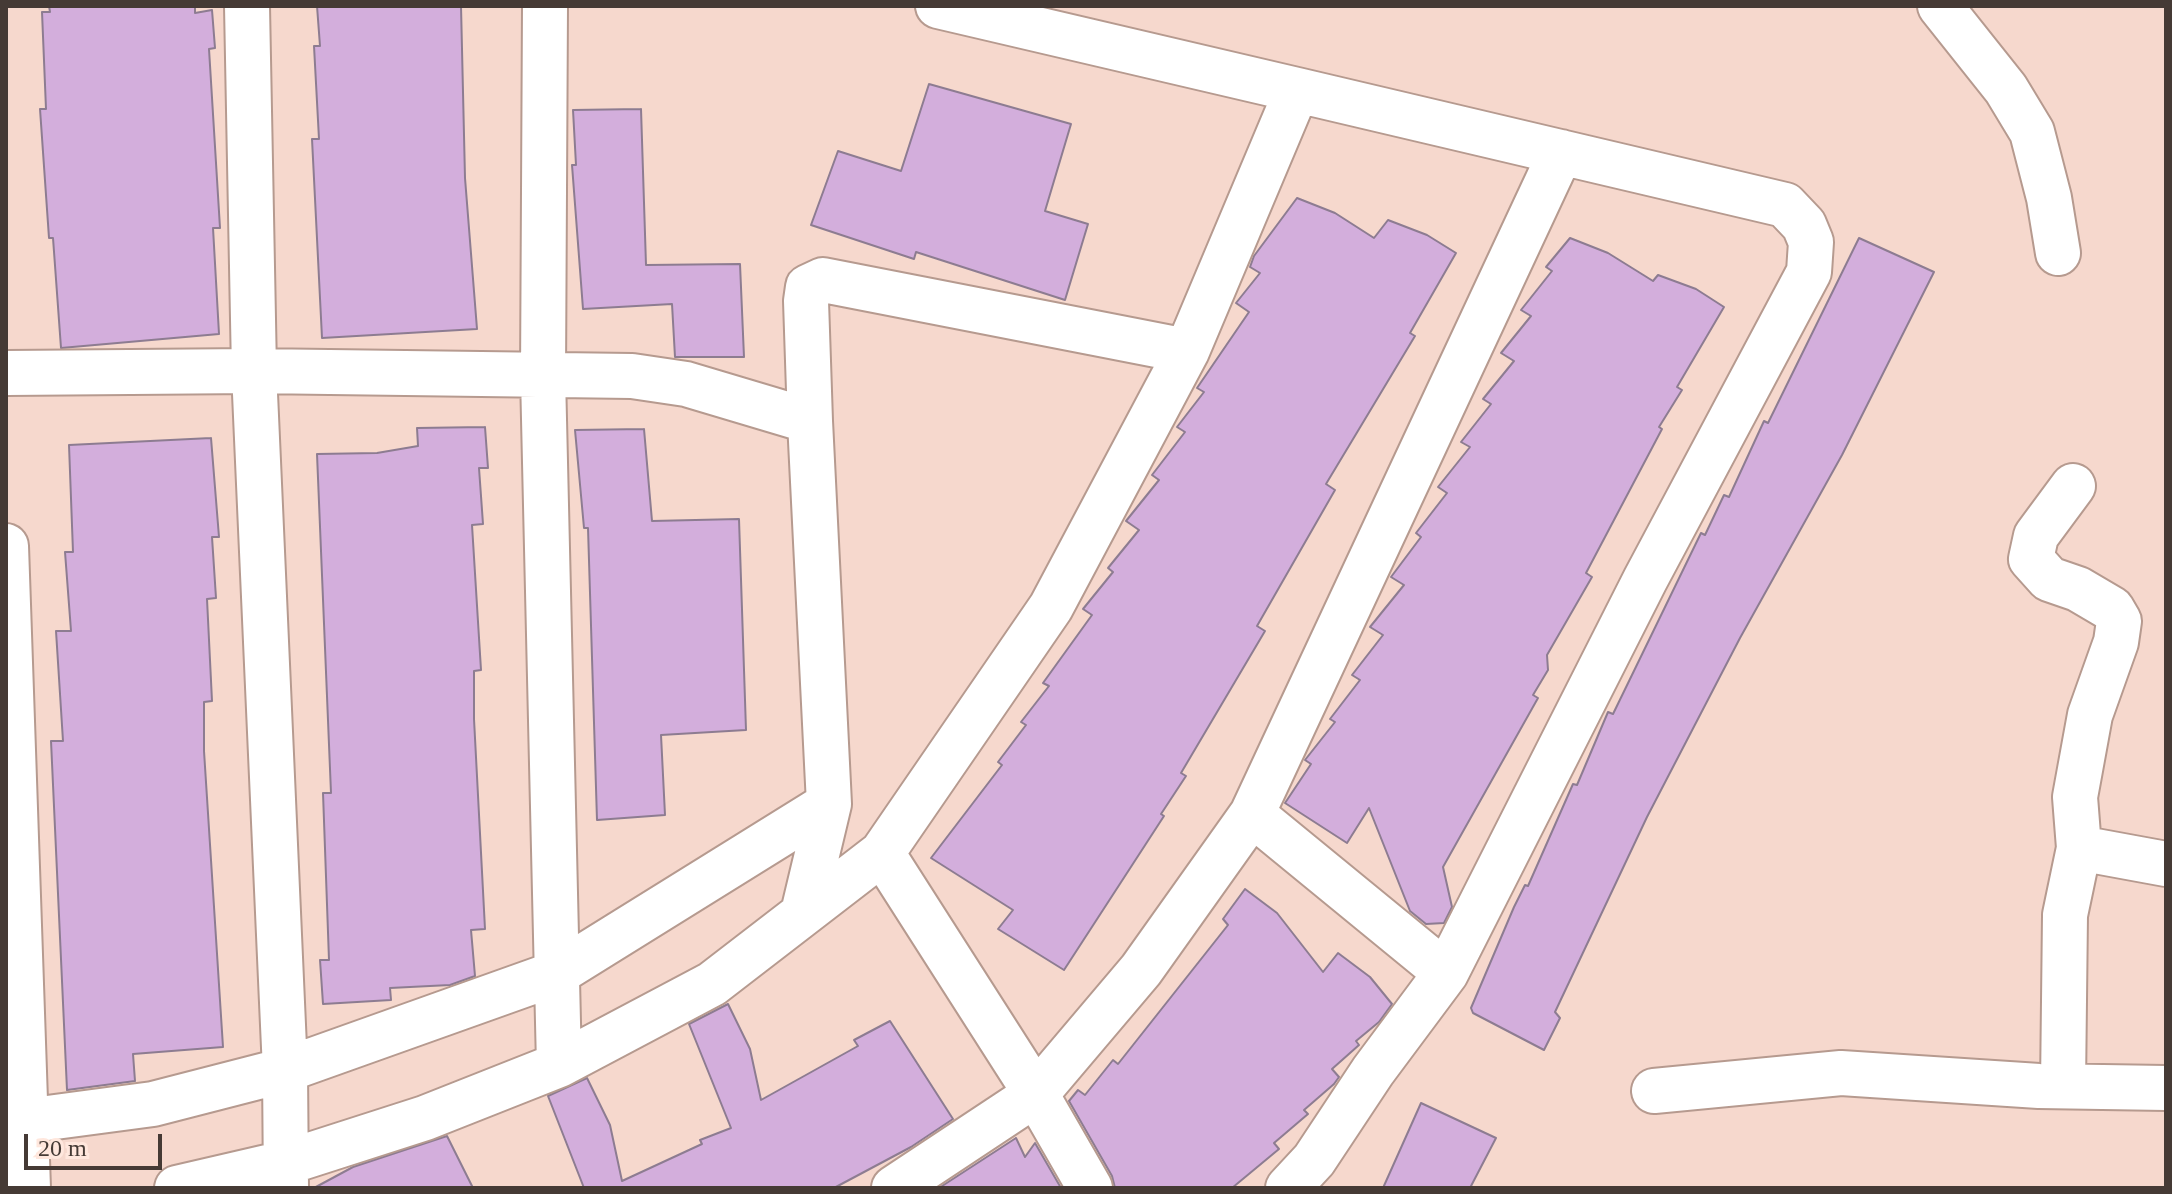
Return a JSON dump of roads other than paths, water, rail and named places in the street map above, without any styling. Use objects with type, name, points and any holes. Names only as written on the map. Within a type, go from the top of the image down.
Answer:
[{"type":"street","points":[[247,6],[254,371],[285,1070],[286,1175]]},
{"type":"street","points":[[545,6],[543,376],[559,1065]]},
{"type":"street","points":[[938,6],[1785,205],[1804,225],[1811,242],[1809,272],[1645,580],[1446,973],[1373,1071],[1301,1179]]},
{"type":"street","points":[[1940,6],[2006,89],[2032,132],[2049,198],[2058,253]]},
{"type":"street","points":[[177,1188],[286,1175],[559,1065],[712,984],[882,853],[1051,607],[1187,351],[1297,90]]},
{"type":"street","points":[[894,1188],[1036,1094],[1141,970],[1252,814],[1561,152]]},
{"type":"street","points":[[803,913],[829,804],[810,421],[808,287],[823,280],[1187,351]]},
{"type":"street","points":[[6,373],[254,371],[632,376],[686,384],[810,421]]},
{"type":"street","points":[[2063,1086],[2065,915],[2079,848],[2075,797],[2090,715],[2116,642],[2119,621],[2112,609],[2078,589],[2049,579],[2031,559],[2036,536],[2073,486]]},
{"type":"street","points":[[6,546],[28,1188]]},
{"type":"street","points":[[25,1121],[153,1104],[285,1070],[557,973],[829,804]]},
{"type":"street","points":[[1252,814],[1446,973]]},
{"type":"street","points":[[2079,848],[2166,864]]},
{"type":"street","points":[[882,853],[1036,1094],[1090,1188]]},
{"type":"street","points":[[1654,1091],[1841,1073],[2063,1086],[2166,1088]]}]
